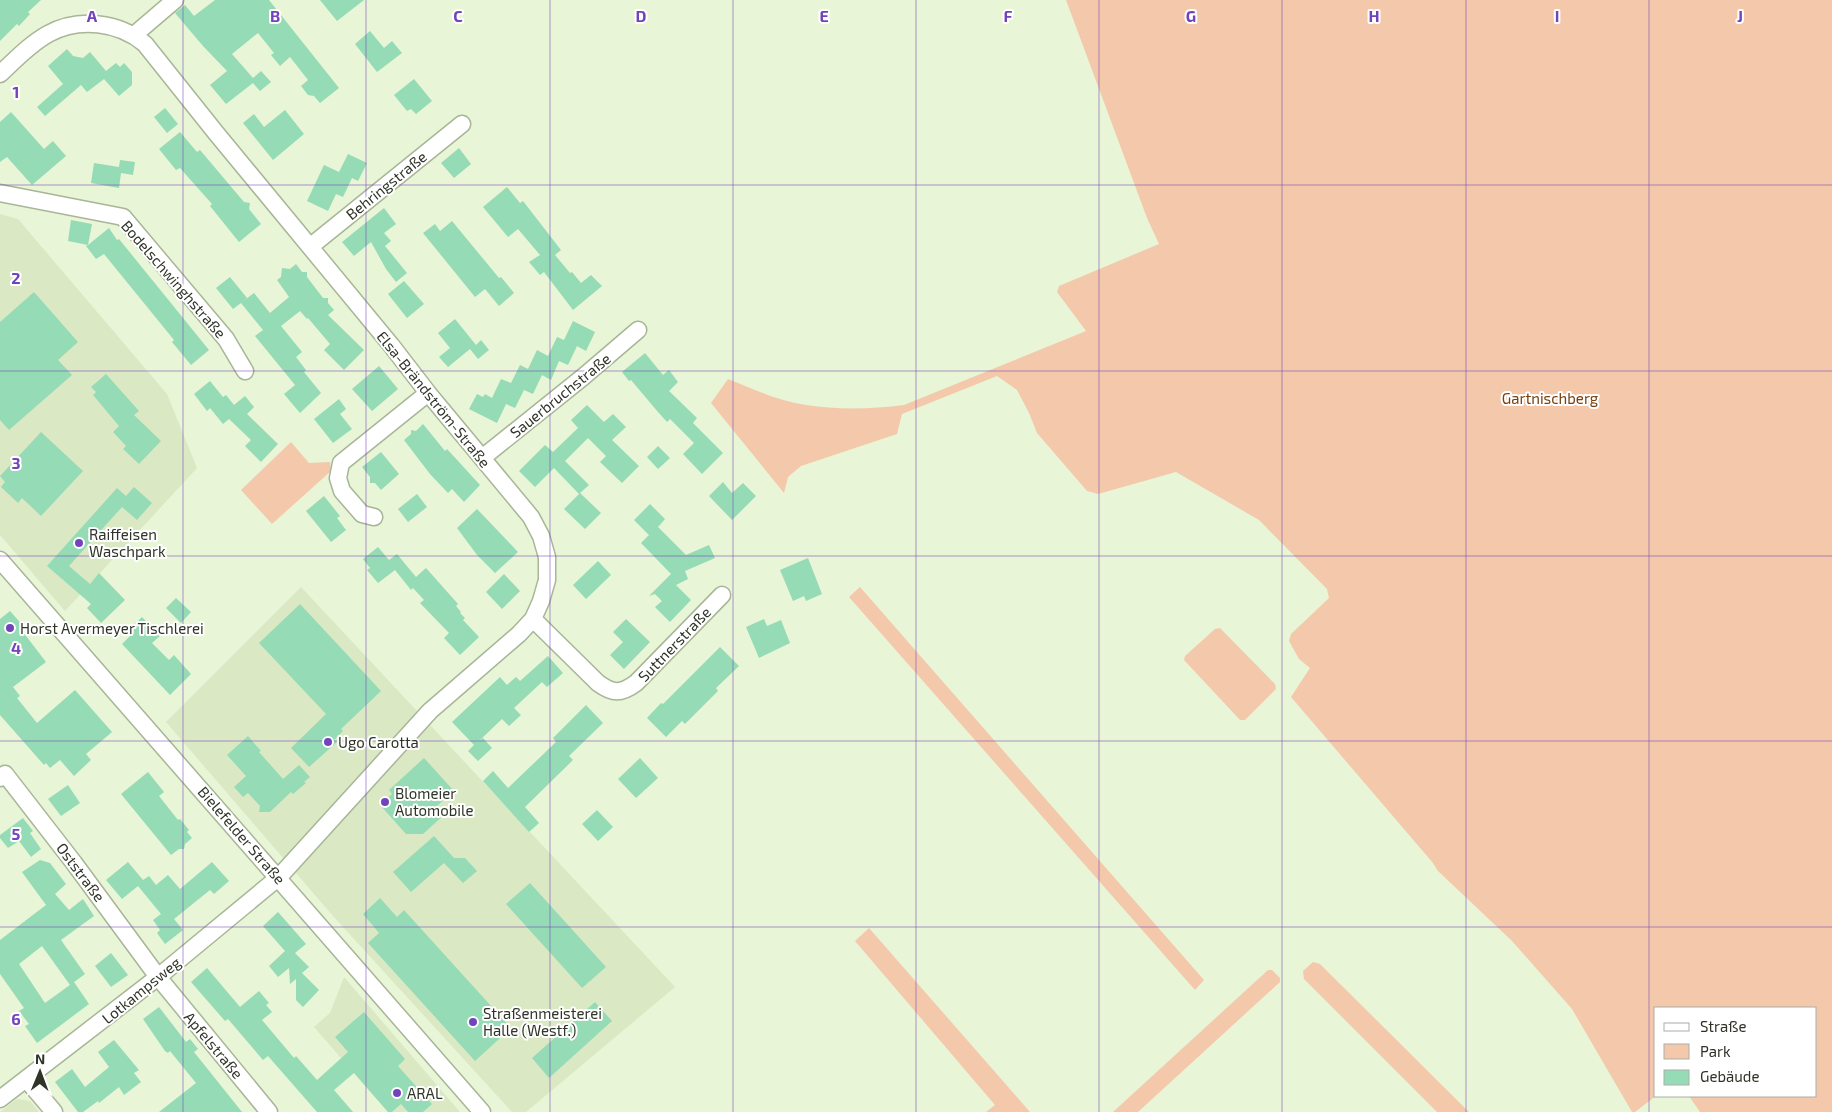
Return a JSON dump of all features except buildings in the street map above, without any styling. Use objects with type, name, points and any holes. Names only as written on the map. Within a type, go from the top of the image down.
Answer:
[{"type":"street","points":[[134,35],[175,0]]},
{"type":"street","name":"Elsa-Brändström-Straße","points":[[0,74],[48,34],[66,27],[102,24],[119,28],[134,35],[145,44],[428,394],[531,517],[541,536],[547,557],[547,580],[542,601],[533,619],[519,634],[430,711],[279,878]]},
{"type":"street","name":"Behringstraße","points":[[310,246],[462,124]]},
{"type":"street","name":"Bodelschwinghstraße","points":[[0,193],[123,217],[226,339],[244,370]]},
{"type":"street","name":"Sauerbruchstraße","points":[[482,458],[638,330]]},
{"type":"street","points":[[374,517],[362,514],[342,491],[338,478],[341,463],[428,394]]},
{"type":"street","name":"Bielefelder Straße","points":[[0,560],[482,1112]]},
{"type":"street","name":"Suttnerstraße","points":[[533,619],[598,683],[607,689],[617,692],[627,689],[636,683],[722,595]]},
{"type":"street","name":"Oststraße","points":[[0,778],[5,774],[74,863],[158,977]]},
{"type":"street","name":"Lotkampsweg","points":[[0,1099],[158,977],[279,878]]},
{"type":"street","name":"Apfelstraße","points":[[158,977],[270,1112]]},
{"type":"street","points":[[27,1080],[54,1112]]},
{"type":"shaded area","points":[[0,214],[18,219],[167,394],[197,468],[65,611],[0,535]]},
{"type":"shaded area","points":[[301,587],[675,987],[526,1112],[512,1112],[333,916],[166,722]]},
{"type":"shaded area","points":[[344,977],[460,1112],[388,1112],[314,1027],[330,1013]]},
{"type":"shaded area","points":[[17,1099],[30,1101],[39,1112],[0,1112]]},
{"type":"green space","name":"Gartnischberg","points":[[1066,0],[1832,0],[1832,1112],[1700,1112],[1690,1097],[1817,1097],[1817,1007],[1654,1007],[1655,1097],[1635,1112],[1632,1112],[1572,1009],[1512,941],[1438,871],[1291,697],[1310,668],[1299,659],[1289,641],[1291,634],[1329,598],[1327,589],[1259,520],[1176,472],[1098,494],[1087,491],[1037,433],[1017,390],[997,376],[902,414],[897,434],[801,466],[788,477],[784,493],[711,403],[728,379],[776,398],[806,405],[830,408],[855,408],[904,405],[1086,331],[1057,292],[1059,286],[1159,244],[1147,218]]},
{"type":"green space","points":[[291,442],[309,463],[330,462],[331,471],[272,524],[241,490]]},
{"type":"green space","points":[[860,587],[1204,980],[1195,990],[849,597]]},
{"type":"green space","points":[[1220,628],[1275,684],[1276,689],[1245,720],[1240,720],[1184,660],[1185,656],[1215,629]]},
{"type":"green space","points":[[869,928],[1030,1112],[986,1112],[995,1105],[855,941]]},
{"type":"green space","points":[[1313,962],[1320,964],[1469,1112],[1437,1112],[1304,979],[1303,971]]},
{"type":"green space","points":[[1268,970],[1272,970],[1280,978],[1280,982],[1138,1112],[1113,1112]]},
{"type":"place","name":"Raiffeisen Waschpark","points":[[79,543]]},
{"type":"place","name":"Horst Avermeyer Tischlerei","points":[[10,628]]},
{"type":"place","name":"Ugo Carotta","points":[[328,742]]},
{"type":"place","name":"Blomeier Automobile","points":[[385,802]]},
{"type":"place","name":"Straßenmeisterei Halle (Westf.)","points":[[473,1022]]},
{"type":"place","name":"ARAL","points":[[397,1093]]}]
